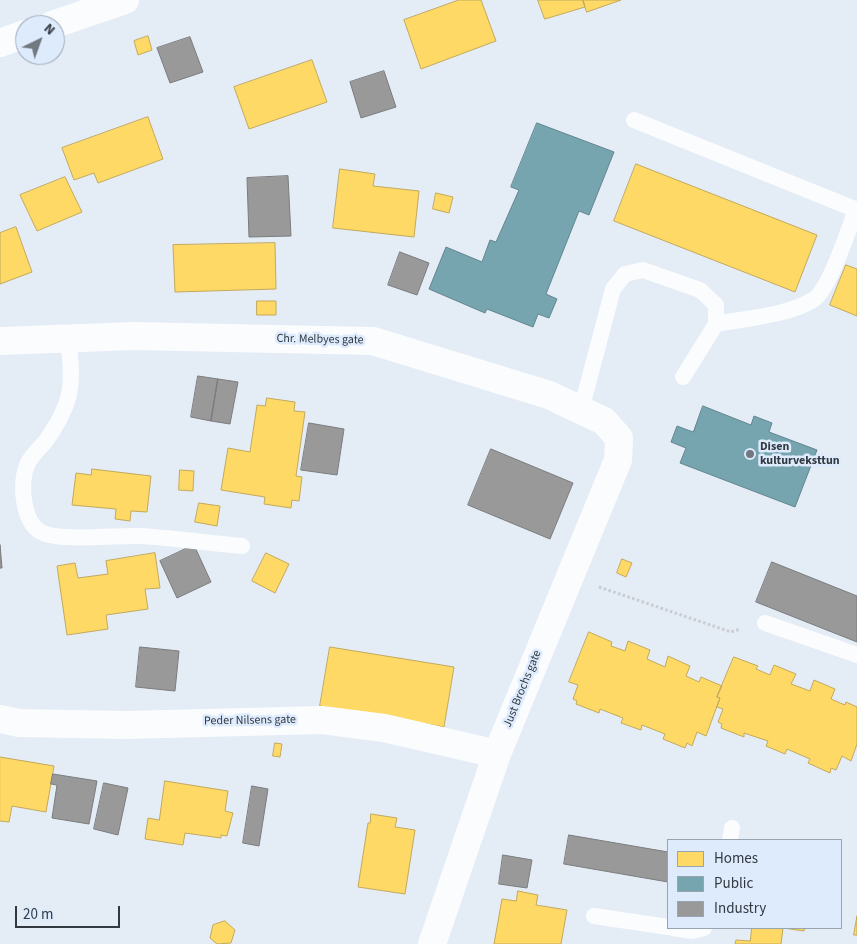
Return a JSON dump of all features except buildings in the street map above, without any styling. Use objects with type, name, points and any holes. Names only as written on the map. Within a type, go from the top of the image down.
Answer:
[{"type":"street","points":[[65,20],[124,0]]},
{"type":"street","points":[[0,43],[15,38]]},
{"type":"street","name":"Chr. Melbyes gate","points":[[0,341],[134,336],[373,340],[548,395],[604,421],[620,438]]},
{"type":"street","name":"Just Brochs gate","points":[[432,944],[497,754],[618,460],[620,438]]},
{"type":"street","name":"Peder Nilsens gate","points":[[0,720],[19,723],[126,725],[322,720],[384,728],[497,754]]},
{"type":"lane","points":[[634,120],[856,210],[831,275],[815,299],[789,310],[716,324]]},
{"type":"lane","points":[[580,410],[613,289],[625,274],[643,270],[700,290],[716,306],[716,324],[683,378]]},
{"type":"lane","points":[[68,338],[71,387],[66,408],[29,460],[23,474],[24,500],[32,524],[40,532],[62,536],[139,536],[242,546]]},
{"type":"lane","points":[[765,622],[857,656]]},
{"type":"lane","points":[[594,916],[667,927]]},
{"type":"lane","points":[[679,929],[692,931],[700,929]]},
{"type":"path","points":[[570,578],[731,632],[765,622]]},
{"type":"place","name":"Disen kulturveksttun","points":[[750,454]]}]
